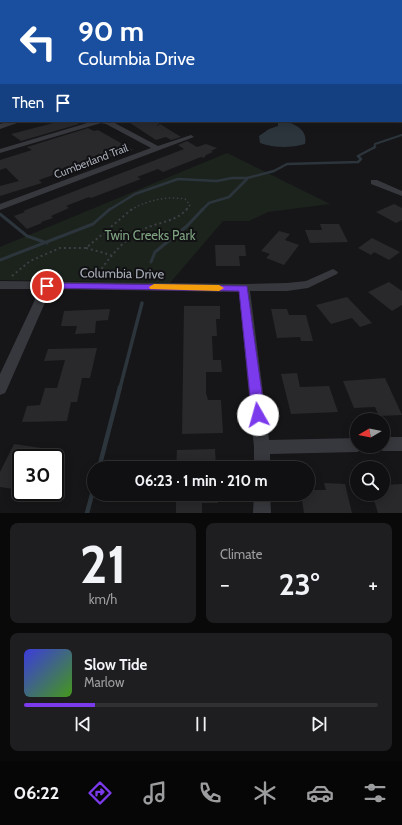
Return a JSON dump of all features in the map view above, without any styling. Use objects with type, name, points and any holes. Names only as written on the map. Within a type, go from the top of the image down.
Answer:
[{"type":"street","points":[[0,127],[16,122]]},
{"type":"street","points":[[0,152],[98,122]]},
{"type":"street","points":[[108,122],[157,148]]},
{"type":"street","name":"Cumberland Trail","points":[[0,207],[157,148],[191,137]]},
{"type":"street","points":[[374,182],[402,194]]},
{"type":"street","name":"Columbia Drive","points":[[1,285],[244,288],[287,287],[303,285],[318,280],[333,272]]},
{"type":"street","points":[[0,389],[47,286]]},
{"type":"street","points":[[244,288],[262,447],[262,461]]},
{"type":"street","points":[[390,444],[402,444]]},
{"type":"street","points":[[262,447],[350,445]]},
{"type":"street","points":[[262,501],[262,513]]},
{"type":"path","points":[[86,248],[132,209],[148,202],[171,197],[185,199],[190,205],[181,216],[141,230],[111,255],[91,286]]},
{"type":"path","points":[[1,285],[30,261],[60,248],[86,248],[111,255]]},
{"type":"green space","name":"Twin Creeks Park","points":[[227,153],[330,204],[268,212],[249,221],[223,221],[170,283],[0,280],[0,247]]},
{"type":"shaded area","points":[[278,122],[288,122],[298,126],[304,134],[305,144],[282,147],[260,143],[259,136],[269,129],[278,126]]},
{"type":"building","points":[[57,122],[75,122],[79,124],[21,141],[11,134]]},
{"type":"building","points":[[129,122],[159,122],[157,125],[158,126],[160,124],[181,137],[171,140],[166,137],[156,140]]},
{"type":"building","points":[[88,128],[94,131],[98,130],[133,150],[100,160],[102,161],[70,172],[67,170],[39,180],[42,183],[0,196],[0,186],[19,181],[6,168],[0,170],[0,160],[32,150],[27,147]]},
{"type":"building","points":[[187,141],[197,147],[206,144],[217,148],[211,151],[213,152],[206,155],[204,158],[201,157],[163,172],[158,169],[137,177],[141,179],[66,206],[69,208],[51,216],[53,218],[27,229],[14,216],[25,212],[23,211],[184,149],[178,145]]},
{"type":"building","points":[[394,204],[402,208],[402,220],[396,223],[376,212]]},
{"type":"building","points":[[320,224],[339,224],[348,242],[310,243],[305,230],[322,230]]},
{"type":"building","points":[[279,231],[290,234],[285,240],[299,245],[284,265],[266,258],[270,254],[261,251]]},
{"type":"building","points":[[372,238],[400,252],[389,260],[374,252],[371,255],[358,248]]},
{"type":"building","points":[[215,245],[245,245],[246,256],[239,256],[240,266],[216,266]]},
{"type":"building","points":[[389,282],[402,291],[402,305],[392,311],[368,292]]},
{"type":"building","points":[[347,297],[372,323],[360,327],[352,318],[331,324],[316,305]]},
{"type":"building","points":[[184,306],[220,306],[220,319],[216,319],[217,336],[212,336],[213,360],[221,360],[222,372],[206,372],[206,393],[208,400],[221,400],[223,433],[182,434]]},
{"type":"building","points":[[110,309],[108,320],[96,321],[95,333],[75,334],[77,326],[61,326],[64,311]]},
{"type":"building","points":[[271,309],[287,309],[289,315],[306,315],[313,341],[301,341],[300,337],[277,338]]},
{"type":"building","points":[[97,348],[90,378],[82,378],[77,402],[71,402],[67,421],[22,422],[27,406],[40,405],[45,388],[57,388],[65,360],[44,361],[48,349]]},
{"type":"building","points":[[297,373],[300,387],[329,386],[338,412],[291,414],[281,374]]},
{"type":"building","points":[[385,378],[402,415],[390,416],[390,413],[378,413],[375,407],[354,408],[343,381]]},
{"type":"building","points":[[14,444],[48,449],[12,449],[12,489],[0,487],[0,472]]},
{"type":"building","points":[[215,449],[216,461],[176,461],[177,450]]},
{"type":"building","points":[[324,483],[345,484],[352,513],[304,513],[302,501],[315,501],[315,490],[326,490]]},
{"type":"building","points":[[402,484],[402,513],[378,513],[374,501],[390,501],[390,485]]},
{"type":"building","points":[[176,501],[218,501],[218,503],[202,503],[202,513],[176,513]]},
{"type":"waterway","points":[[374,147],[375,144],[402,135]]},
{"type":"waterway","points":[[109,210],[135,194],[178,179],[217,181],[232,178],[247,178],[274,171],[287,164],[358,162],[361,159],[358,156],[374,147]]},
{"type":"waterway","points":[[203,209],[209,203],[229,197],[247,179]]},
{"type":"waterway","points":[[45,242],[93,224],[110,209]]},
{"type":"waterway","points":[[151,262],[155,252],[187,226],[203,209]]},
{"type":"waterway","points":[[0,214],[27,236],[45,242]]},
{"type":"waterway","points":[[0,260],[45,242]]},
{"type":"waterway","points":[[120,388],[142,303]]},
{"type":"waterway","points":[[101,461],[120,387]]},
{"type":"waterway","points":[[87,513],[90,501]]},
{"type":"slow traffic","points":[[154,287],[219,288]]},
{"type":"route","points":[[47,286],[244,288],[258,415]]}]
